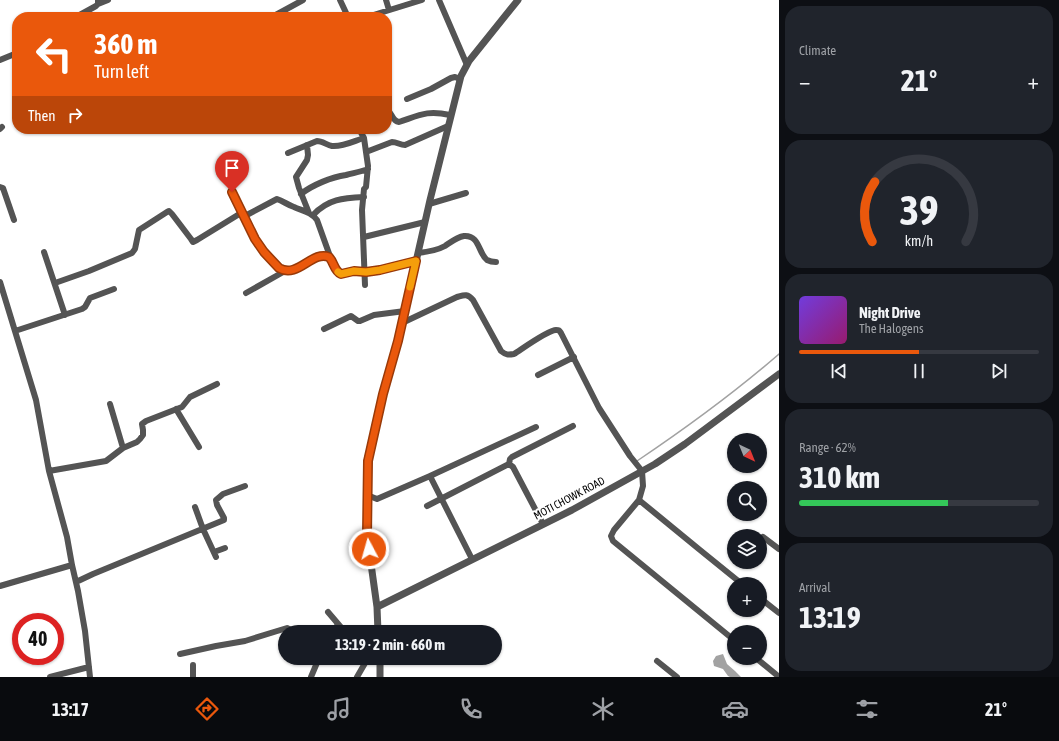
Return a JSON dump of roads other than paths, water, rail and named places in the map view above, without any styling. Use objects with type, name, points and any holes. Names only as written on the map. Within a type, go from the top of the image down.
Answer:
[{"type":"street","points":[[87,12],[93,9],[98,2],[108,0]]},
{"type":"street","points":[[281,12],[303,0]]},
{"type":"street","points":[[340,0],[346,12]]},
{"type":"street","points":[[386,0],[389,10]]},
{"type":"street","points":[[383,12],[422,0]]},
{"type":"street","points":[[439,0],[467,64]]},
{"type":"street","points":[[378,625],[377,607],[367,535],[367,495],[368,461],[383,394],[398,341],[450,115],[460,79],[467,64],[518,0]]},
{"type":"street","points":[[0,60],[12,55]]},
{"type":"street","points":[[407,99],[431,89],[451,78],[455,77],[460,79]]},
{"type":"street","points":[[392,116],[396,122],[399,122],[430,112],[440,112],[450,115]]},
{"type":"street","points":[[366,152],[392,142],[405,145],[448,126]]},
{"type":"street","points":[[362,134],[364,138],[368,169],[362,210],[366,285]]},
{"type":"street","points":[[288,153],[317,141],[332,146],[344,145],[364,138]]},
{"type":"street","points":[[308,145],[307,160],[296,177],[301,194],[311,214],[317,220],[331,259],[337,271],[341,274],[354,271],[366,272],[416,261]]},
{"type":"street","points":[[301,194],[319,184],[341,176],[368,169]]},
{"type":"street","points":[[0,187],[4,191],[14,220]]},
{"type":"street","points":[[232,192],[242,215],[260,248],[279,268],[286,271]]},
{"type":"street","points":[[429,204],[466,194]]},
{"type":"street","points":[[311,214],[324,205],[334,201],[341,199],[364,198]]},
{"type":"street","points":[[55,283],[132,253],[135,249],[139,230],[169,211],[193,242],[242,215],[276,199],[311,214]]},
{"type":"street","points":[[364,237],[425,222]]},
{"type":"street","points":[[418,252],[435,250],[451,241],[465,236],[473,238],[476,241],[487,260],[496,262]]},
{"type":"street","points":[[44,252],[65,315]]},
{"type":"street","points":[[246,293],[286,271],[297,268],[322,256],[329,257],[331,259]]},
{"type":"street","points":[[0,282],[36,400],[49,471],[67,537],[76,582],[90,677]]},
{"type":"street","points":[[15,330],[82,309],[92,296],[114,288]]},
{"type":"street","points":[[402,323],[464,295],[470,296],[473,300],[501,351],[505,355],[514,354],[555,329],[559,330],[599,408],[630,456],[642,471],[643,486],[639,500],[614,530],[611,536],[613,541],[727,634]]},
{"type":"street","points":[[324,329],[351,316],[360,321],[374,315],[405,311]]},
{"type":"street","points":[[538,375],[574,358]]},
{"type":"street","name":"MOTI CHOWK ROAD","points":[[377,607],[572,510],[655,464],[685,444],[779,374]]},
{"type":"street","points":[[49,471],[106,461],[122,448],[137,442],[142,435],[142,424],[146,421],[182,407],[190,397],[217,384]]},
{"type":"street","points":[[110,404],[122,448]]},
{"type":"street","points":[[176,409],[199,447]]},
{"type":"street","points":[[427,506],[509,464],[512,457],[573,426]]},
{"type":"street","points":[[367,495],[377,498],[430,476],[536,427]]},
{"type":"street","points":[[509,464],[513,467],[543,524]]},
{"type":"street","points":[[430,476],[472,560]]},
{"type":"street","points":[[76,582],[224,520],[216,502],[218,498],[223,494],[245,486]]},
{"type":"street","points":[[639,500],[733,577]]},
{"type":"street","points":[[195,507],[203,529],[215,554],[225,548]]},
{"type":"street","points":[[767,540],[779,549]]},
{"type":"street","points":[[0,586],[72,565]]},
{"type":"street","points":[[767,604],[779,613]]},
{"type":"street","points":[[328,612],[338,624]]},
{"type":"street","points":[[180,654],[246,641],[278,631]]},
{"type":"street","points":[[657,661],[677,677]]},
{"type":"street","points":[[192,665],[193,677]]},
{"type":"street","points":[[310,677],[316,665]]},
{"type":"street","points":[[357,677],[364,665]]},
{"type":"street","points":[[380,665],[380,677]]},
{"type":"street","points":[[765,665],[778,676]]},
{"type":"street","points":[[50,677],[89,667]]},
{"type":"waterway","points":[[637,461],[710,410],[779,354]]}]
